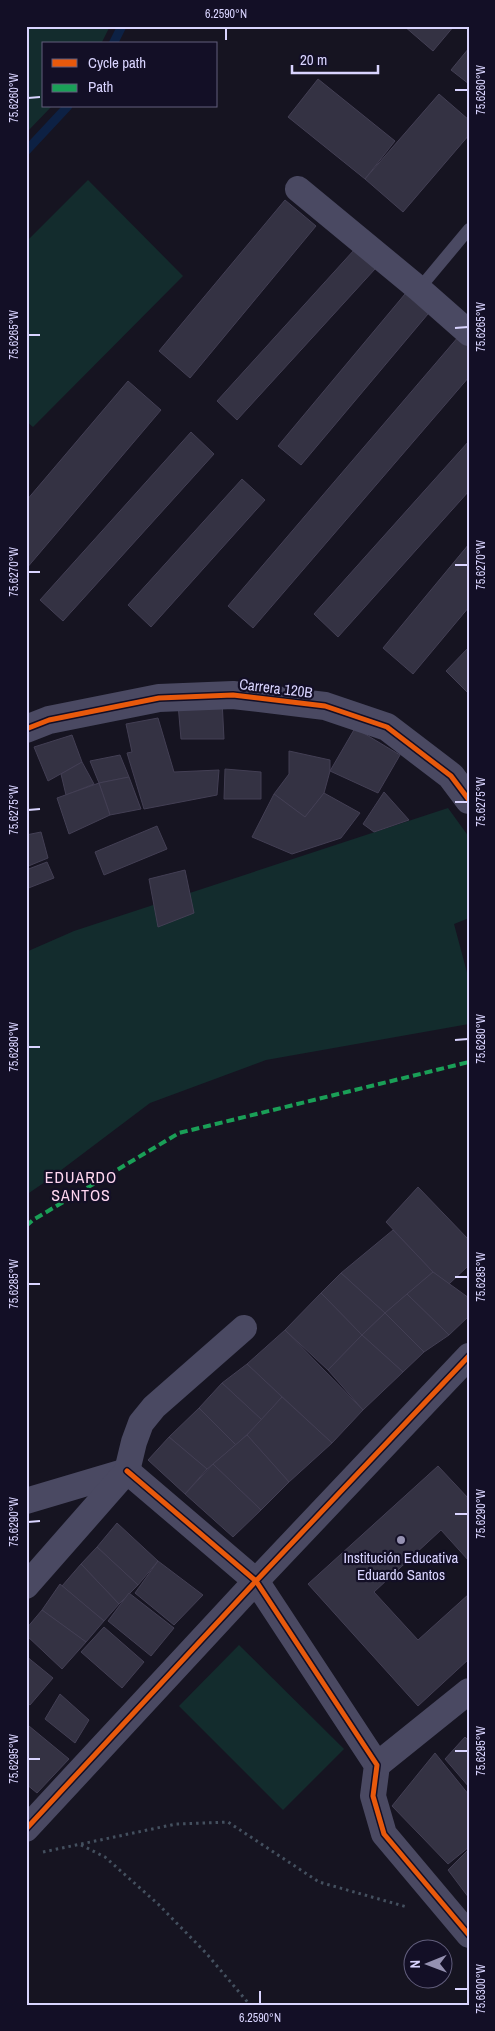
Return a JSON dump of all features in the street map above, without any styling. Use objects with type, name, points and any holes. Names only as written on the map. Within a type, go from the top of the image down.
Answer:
[{"type":"street","points":[[298,189],[469,333]]},
{"type":"street","name":"Carrera 120B","points":[[38,725],[159,698],[233,695],[325,706],[387,727],[451,776],[469,800]]},
{"type":"street","points":[[26,1586],[127,1471],[141,1423],[154,1407],[244,1328]]},
{"type":"street","points":[[26,1829],[256,1581],[469,1356]]},
{"type":"street","points":[[26,1501],[127,1471]]},
{"type":"street","points":[[127,1471],[256,1581],[377,1765],[373,1796],[384,1834],[469,1935]]},
{"type":"street","points":[[377,1765],[469,1691]]},
{"type":"lane","points":[[419,289],[469,229]]},
{"type":"path","points":[[40,1853],[176,1824],[228,1822],[319,1882],[411,1908]]},
{"type":"path","points":[[80,1844],[106,1857],[158,1904],[206,1953],[250,2005]]},
{"type":"green space","points":[[26,26],[110,26],[102,42],[42,42],[42,108],[50,108],[26,133]]},
{"type":"green space","points":[[88,180],[183,276],[33,427],[26,421],[26,242]]},
{"type":"green space","points":[[448,808],[469,837],[469,918],[454,924],[469,980],[469,1024],[266,1060],[150,1103],[26,1195],[26,952],[74,931]]},
{"type":"green space","points":[[239,1645],[344,1749],[283,1810],[179,1706]]},
{"type":"building","points":[[404,26],[454,26],[433,51]]},
{"type":"building","points":[[469,48],[469,84],[451,70]]},
{"type":"building","points":[[318,79],[395,141],[365,179],[288,117]]},
{"type":"building","points":[[439,94],[469,120],[469,135],[403,212],[365,179]]},
{"type":"building","points":[[285,200],[316,226],[190,378],[159,351]]},
{"type":"building","points":[[354,250],[375,269],[237,420],[217,401]]},
{"type":"building","points":[[410,288],[433,308],[301,465],[278,446]]},
{"type":"building","points":[[459,336],[469,345],[469,377],[253,628],[228,606]]},
{"type":"building","points":[[128,381],[161,410],[26,569],[26,501]]},
{"type":"building","points":[[191,432],[214,454],[63,621],[40,600]]},
{"type":"building","points":[[469,441],[469,491],[338,637],[314,614]]},
{"type":"building","points":[[242,479],[265,500],[151,627],[128,605]]},
{"type":"building","points":[[469,544],[469,607],[413,674],[383,648]]},
{"type":"building","points":[[469,647],[469,694],[446,671]]},
{"type":"building","points":[[222,700],[224,739],[181,739],[178,704]]},
{"type":"building","points":[[158,718],[174,772],[219,770],[217,795],[144,809],[127,753],[132,752],[126,724]]},
{"type":"building","points":[[355,728],[400,755],[378,793],[330,771]]},
{"type":"building","points":[[72,735],[82,762],[48,781],[34,747]]},
{"type":"building","points":[[289,751],[330,760],[330,771],[324,793],[305,817],[274,794],[289,774]]},
{"type":"building","points":[[120,755],[129,777],[99,783],[90,761]]},
{"type":"building","points":[[82,762],[94,784],[66,795],[61,774]]},
{"type":"building","points":[[225,769],[261,772],[261,799],[224,799]]},
{"type":"building","points":[[129,777],[141,809],[110,815],[99,783]]},
{"type":"building","points":[[99,783],[110,815],[69,834],[57,798]]},
{"type":"building","points":[[384,792],[409,820],[374,832],[363,824]]},
{"type":"building","points":[[324,793],[360,813],[341,838],[292,854],[252,837],[274,794],[305,817]]},
{"type":"building","points":[[157,826],[167,849],[104,875],[95,852]]},
{"type":"building","points":[[41,832],[48,858],[26,867],[26,835]]},
{"type":"building","points":[[47,862],[54,878],[26,889],[26,870]]},
{"type":"building","points":[[185,870],[194,913],[158,927],[149,879]]},
{"type":"building","points":[[418,1187],[469,1240],[469,1265],[449,1284],[433,1272],[386,1222]]},
{"type":"building","points":[[393,1230],[433,1272],[385,1313],[341,1273]]},
{"type":"building","points":[[433,1272],[469,1298],[469,1316],[449,1335],[407,1294]]},
{"type":"building","points":[[341,1273],[385,1313],[362,1335],[321,1293]]},
{"type":"building","points":[[321,1293],[362,1335],[328,1370],[285,1330]]},
{"type":"building","points":[[407,1294],[449,1335],[424,1352],[385,1313]]},
{"type":"building","points":[[385,1313],[424,1352],[403,1372],[362,1335]]},
{"type":"building","points":[[285,1330],[363,1410],[332,1443],[247,1364]]},
{"type":"building","points":[[362,1335],[403,1372],[363,1410],[328,1370]]},
{"type":"building","points":[[247,1364],[282,1397],[262,1420],[222,1383]]},
{"type":"building","points":[[222,1383],[262,1420],[236,1445],[199,1408]]},
{"type":"building","points":[[282,1397],[332,1443],[289,1482],[247,1435]]},
{"type":"building","points":[[199,1408],[236,1445],[207,1469],[169,1437]]},
{"type":"building","points":[[247,1435],[289,1482],[261,1510],[213,1464]]},
{"type":"building","points":[[169,1437],[207,1469],[185,1494],[148,1460]]},
{"type":"building","points":[[213,1464],[261,1510],[233,1537],[185,1494]]},
{"type":"building","points":[[438,1466],[469,1499],[469,1561],[441,1530],[374,1592],[418,1640],[469,1594],[469,1659],[418,1706],[308,1584]]},
{"type":"building","points":[[117,1523],[158,1561],[138,1585],[97,1547]]},
{"type":"building","points":[[97,1547],[138,1585],[119,1604],[81,1564]]},
{"type":"building","points":[[158,1561],[203,1595],[174,1625],[135,1593]]},
{"type":"building","points":[[81,1564],[119,1604],[104,1621],[62,1586]]},
{"type":"building","points":[[60,1584],[104,1621],[86,1642],[42,1610]]},
{"type":"building","points":[[129,1593],[174,1628],[151,1656],[108,1621]]},
{"type":"building","points":[[42,1610],[86,1642],[62,1669],[26,1635],[26,1629]]},
{"type":"building","points":[[104,1627],[144,1662],[122,1688],[81,1652]]},
{"type":"building","points":[[26,1656],[53,1678],[30,1705],[26,1702]]},
{"type":"building","points":[[60,1694],[89,1720],[75,1743],[45,1719]]},
{"type":"building","points":[[29,1726],[69,1759],[37,1793],[26,1784],[26,1730]]},
{"type":"building","points":[[465,1737],[469,1741],[469,1787],[445,1759]]},
{"type":"building","points":[[435,1753],[469,1795],[469,1847],[448,1864],[392,1806]]},
{"type":"building","points":[[469,1849],[469,1898],[448,1870]]},
{"type":"waterway","points":[[114,42],[122,26]]},
{"type":"waterway","points":[[26,151],[66,108]]},
{"type":"marked path","points":[[26,1226],[179,1133],[469,1062]]},
{"type":"cycle path","points":[[26,729],[49,720],[159,698],[233,695],[325,706],[387,727],[451,776],[469,800]]},
{"type":"cycle path","points":[[26,1829],[256,1581],[469,1356]]},
{"type":"cycle path","points":[[127,1471],[256,1581],[377,1765],[373,1796],[384,1834],[469,1935]]},
{"type":"place","name":"Institución Educativa Eduardo Santos","points":[[401,1540]]},
{"type":"district","name":"EDUARDO SANTOS","points":[[81,1186]]}]
